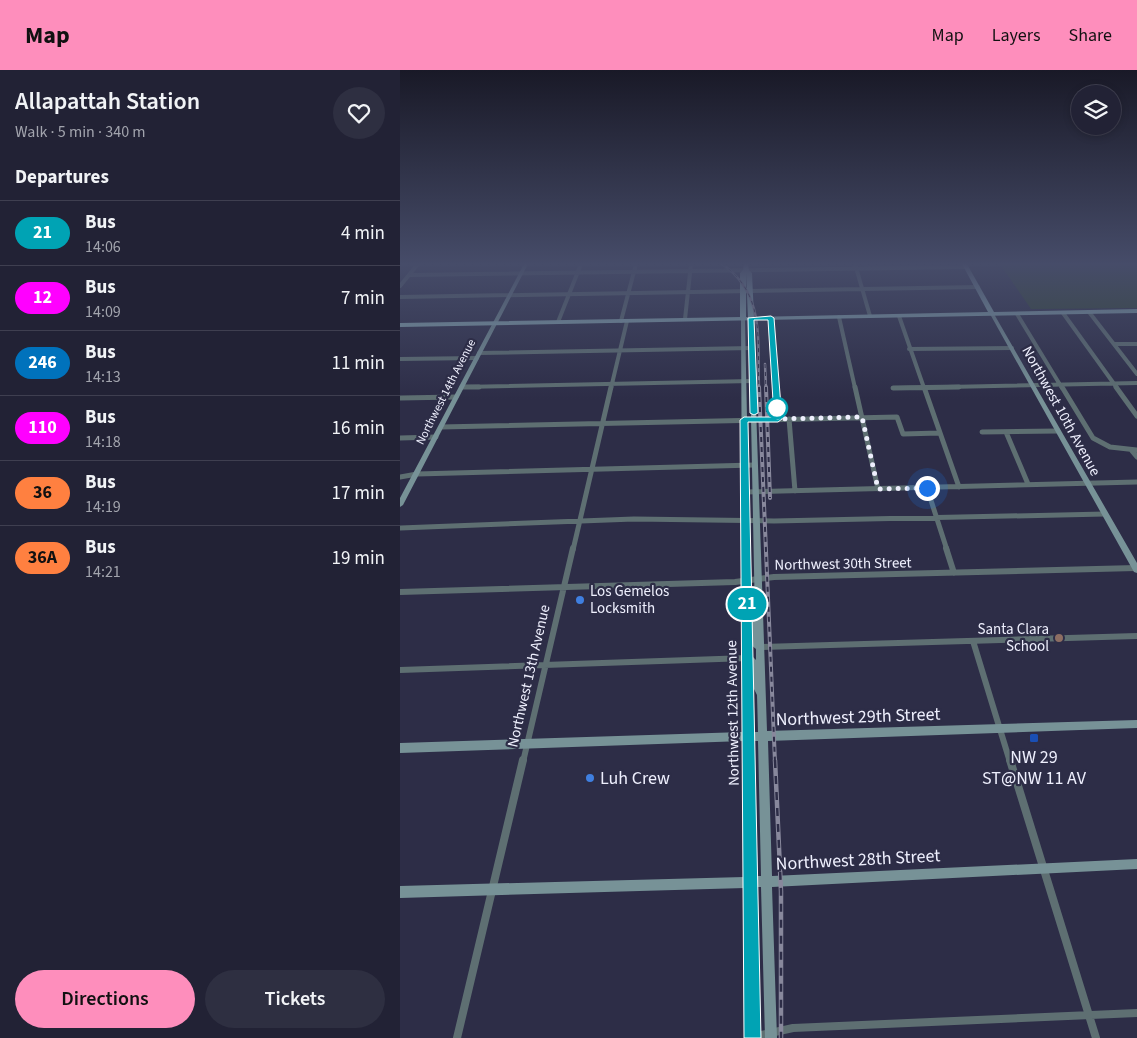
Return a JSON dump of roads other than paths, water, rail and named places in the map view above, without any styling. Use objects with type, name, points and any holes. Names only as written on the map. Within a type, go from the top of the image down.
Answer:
[{"type":"main road","name":"Northwest 12th Avenue","points":[[743,318],[744,309]]},
{"type":"main road","name":"Northwest 12th Avenue","points":[[749,309],[751,318]]},
{"type":"main road","name":"Northwest 10th Avenue","points":[[989,309],[992,314]]},
{"type":"main road","points":[[400,325],[1137,312]]},
{"type":"street","name":"Northwest 14th Avenue","points":[[400,505],[502,309]]},
{"type":"street","points":[[558,322],[563,309]]},
{"type":"street","name":"Northwest 13th Avenue","points":[[457,1038],[620,350],[626,309]]},
{"type":"street","points":[[685,320],[686,309]]},
{"type":"street","points":[[868,309],[870,316]]},
{"type":"street","points":[[1089,312],[1137,374]]},
{"type":"street","points":[[1063,313],[1137,416]]},
{"type":"street","name":"Northwest 10th Avenue","points":[[992,314],[1137,569]]},
{"type":"street","points":[[1017,314],[1093,438],[1110,447],[1135,450],[1137,457]]},
{"type":"street","points":[[899,316],[909,350],[959,487]]},
{"type":"street","points":[[839,317],[878,489]]},
{"type":"street","name":"Northwest 12th Avenue","points":[[743,318],[751,882],[751,1038]]},
{"type":"street","name":"Northwest 12th Avenue","points":[[751,318],[771,1035]]},
{"type":"street","points":[[1115,344],[1137,344]]},
{"type":"street","points":[[400,359],[620,350],[751,348]]},
{"type":"street","points":[[909,350],[1012,348]]},
{"type":"street","points":[[462,387],[752,381]]},
{"type":"street","points":[[893,388],[1137,384]]},
{"type":"street","points":[[400,398],[456,397]]},
{"type":"street","points":[[441,428],[897,417],[903,434],[939,433]]},
{"type":"street","points":[[789,419],[795,491]]},
{"type":"street","points":[[982,432],[1058,431]]},
{"type":"street","points":[[1006,432],[1028,484]]},
{"type":"street","points":[[400,438],[436,437]]},
{"type":"street","points":[[400,477],[417,474],[754,465]]},
{"type":"street","points":[[746,492],[1137,482]]},
{"type":"street","points":[[927,488],[954,573]]},
{"type":"street","points":[[400,528],[579,522],[1105,514]]},
{"type":"street","name":"Northwest 30th Street","points":[[400,592],[758,579],[1137,569]]},
{"type":"street","points":[[747,610],[752,622],[754,642],[760,647],[1137,636]]},
{"type":"street","points":[[973,641],[1096,1038]]},
{"type":"street","points":[[400,670],[748,658],[754,665],[756,684],[762,696]]},
{"type":"street","name":"Northwest 29th Street","points":[[400,748],[1137,724]]},
{"type":"street","name":"Northwest 28th Street","points":[[400,892],[491,888],[767,882],[1137,864]]},
{"type":"street","points":[[751,1038],[771,1035],[793,1028],[1137,1013]]},
{"type":"railway","points":[[754,309],[758,336],[759,388]]},
{"type":"railway","points":[[765,364],[766,388]]},
{"type":"railway","points":[[759,387],[775,762]]},
{"type":"railway","points":[[766,387],[770,498]]},
{"type":"railway","points":[[775,760],[781,891],[781,1038]]},
{"type":"place","name":"Los Gemelos Locksmith","points":[[580,600]]},
{"type":"place","name":"Santa Clara School","points":[[1059,638]]},
{"type":"place","name":"NW 29 ST@NW 11 AV","points":[[1034,738]]},
{"type":"place","name":"Luh Crew","points":[[590,778]]}]
